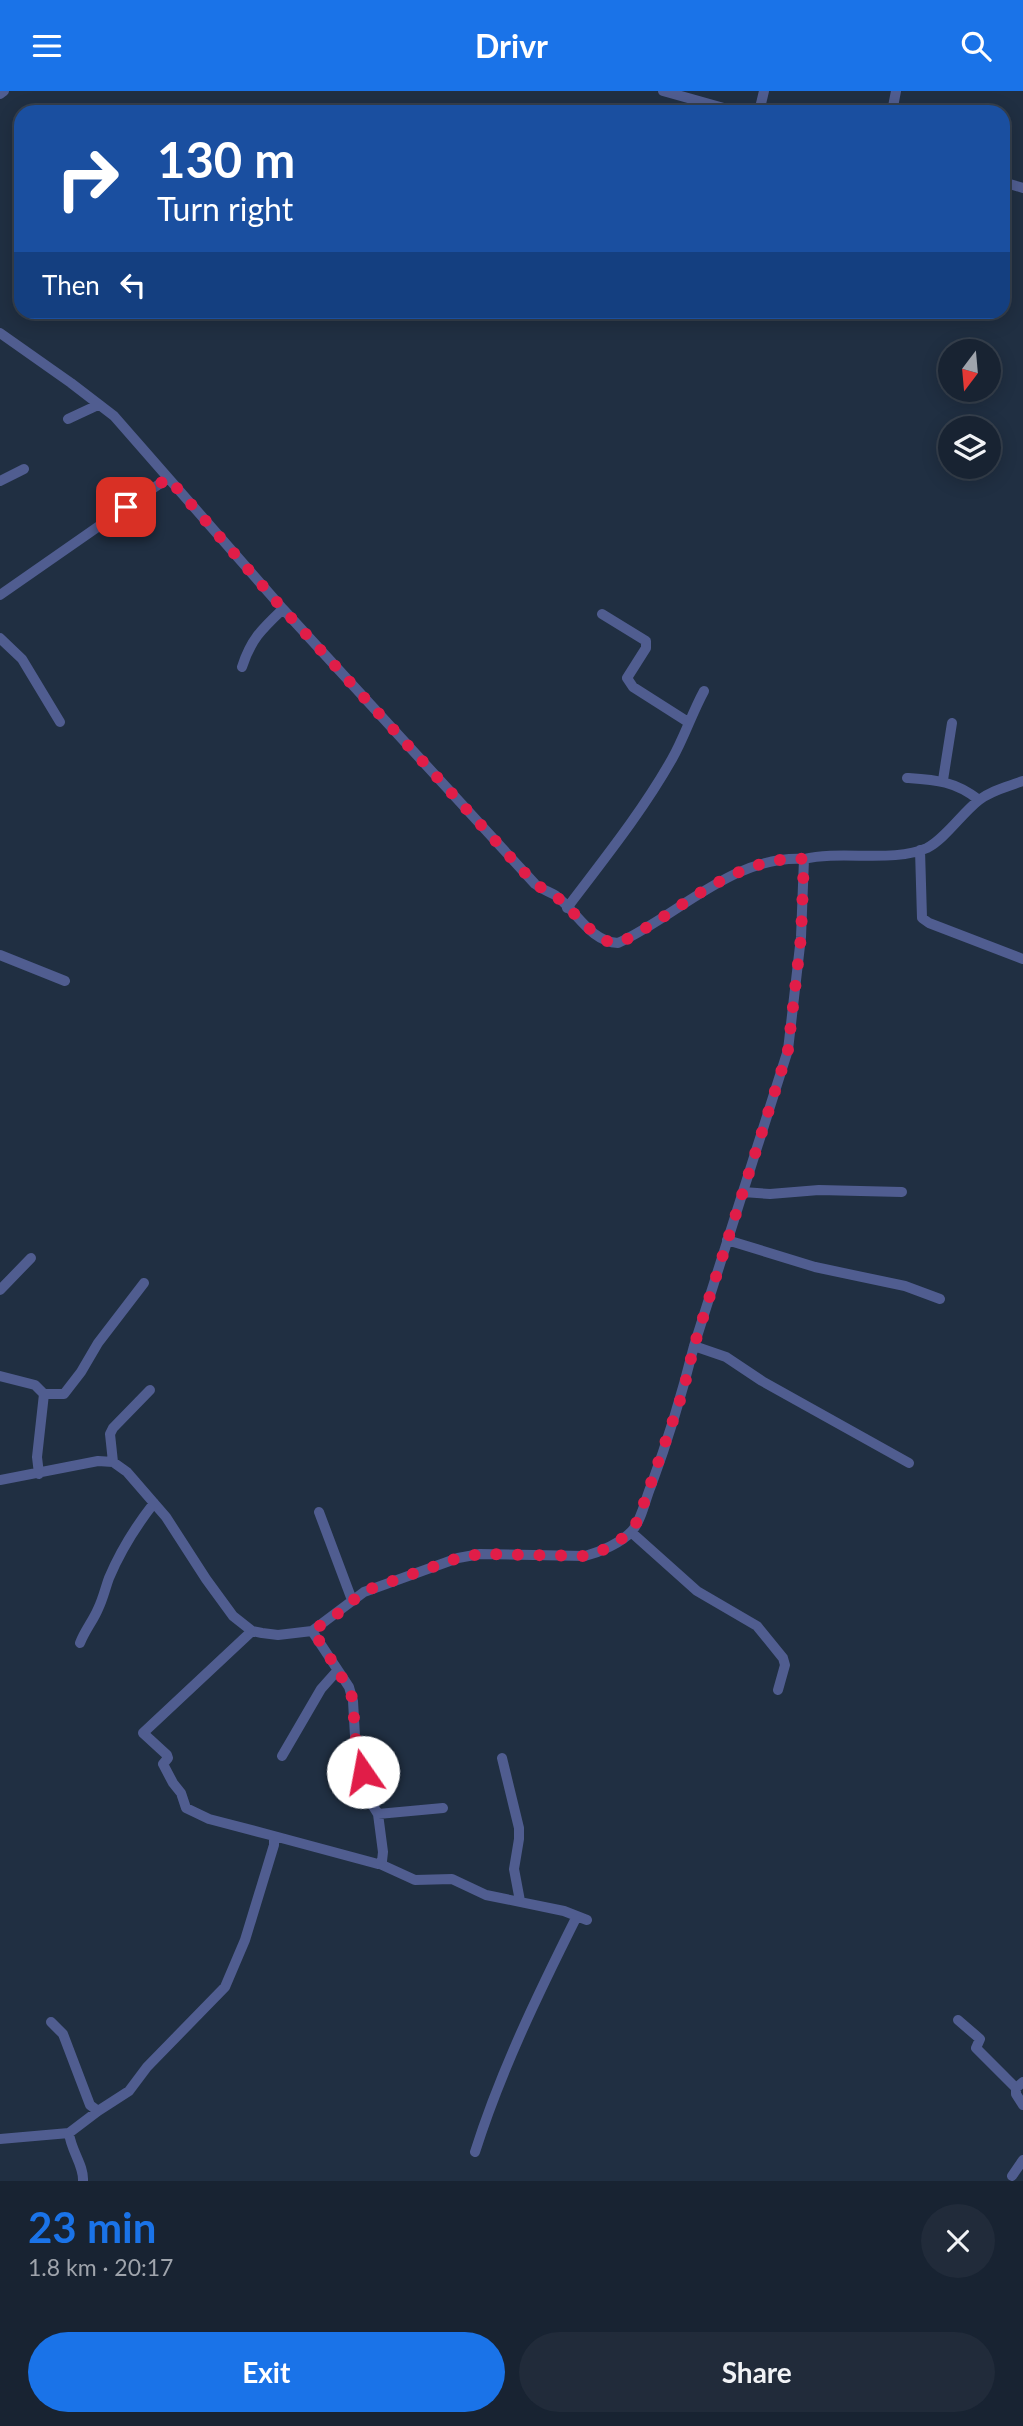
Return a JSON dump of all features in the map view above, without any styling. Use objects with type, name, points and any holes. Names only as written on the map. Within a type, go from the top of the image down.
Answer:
[{"type":"street","points":[[0,94],[4,91]]},
{"type":"street","points":[[663,91],[713,105]]},
{"type":"street","points":[[0,333],[114,416],[283,609],[535,884],[556,896],[598,937],[609,942],[618,943],[731,876],[774,860],[907,854],[920,850],[936,842],[992,791],[1023,781]]},
{"type":"street","points":[[68,419],[98,405]]},
{"type":"street","points":[[0,481],[24,470]]},
{"type":"street","points":[[0,595],[168,478]]},
{"type":"street","points":[[242,667],[257,633],[283,609]]},
{"type":"street","points":[[602,614],[646,641],[646,648],[627,678],[633,687],[688,722]]},
{"type":"street","points":[[0,638],[22,659],[60,722]]},
{"type":"street","points":[[567,908],[646,802],[674,756],[704,691]]},
{"type":"street","points":[[943,781],[952,723]]},
{"type":"street","points":[[907,778],[943,781],[961,788],[979,800]]},
{"type":"street","points":[[920,850],[922,918],[1023,959]]},
{"type":"street","points":[[0,1480],[98,1461],[113,1462],[127,1472],[166,1517],[233,1616],[252,1631],[278,1635],[312,1631],[364,1591],[458,1558],[480,1554],[585,1556],[601,1552],[631,1532],[638,1520],[683,1392],[694,1346],[788,1050],[801,937],[804,859]]},
{"type":"street","points":[[0,955],[65,981]]},
{"type":"street","points":[[743,1192],[902,1192]]},
{"type":"street","points":[[727,1240],[815,1267],[905,1286],[940,1299]]},
{"type":"street","points":[[0,1290],[32,1258]]},
{"type":"street","points":[[0,1376],[35,1385],[44,1394],[64,1394],[98,1343],[144,1283]]},
{"type":"street","points":[[694,1346],[726,1357],[762,1381],[909,1464]]},
{"type":"street","points":[[113,1462],[110,1434],[113,1427],[150,1390]]},
{"type":"street","points":[[39,1474],[37,1457],[44,1394]]},
{"type":"street","points":[[80,1643],[97,1612],[125,1546],[154,1503]]},
{"type":"street","points":[[319,1512],[352,1600]]},
{"type":"street","points":[[631,1532],[697,1591],[757,1626],[783,1658],[785,1665],[778,1690]]},
{"type":"street","points":[[252,1631],[143,1733],[167,1755],[168,1758],[163,1764],[181,1793],[186,1808],[209,1819],[380,1864],[415,1879],[452,1879],[486,1895],[582,1918],[535,2000],[475,2152]]},
{"type":"street","points":[[312,1631],[349,1687],[353,1701],[355,1736],[368,1798],[378,1814],[383,1852],[380,1864]]},
{"type":"street","points":[[282,1756],[315,1699],[337,1671]]},
{"type":"street","points":[[502,1758],[519,1828],[514,1868],[520,1901]]},
{"type":"street","points":[[378,1814],[443,1808]]},
{"type":"street","points":[[0,2139],[69,2133],[129,2091],[147,2067],[225,1987],[266,1876],[274,1836]]},
{"type":"street","points":[[958,2020],[980,2039],[976,2049],[1020,2085],[1016,2094],[1023,2105]]},
{"type":"street","points":[[51,2022],[63,2034],[90,2105],[98,2111]]},
{"type":"street","points":[[69,2133],[71,2147],[83,2171],[83,2181]]},
{"type":"street","points":[[1012,2176],[1023,2160]]},
{"type":"route","points":[[126,507],[168,478],[367,702],[535,884],[556,896],[598,937],[618,943],[731,876],[774,860],[804,859],[801,937],[788,1050],[694,1346],[683,1392],[638,1520],[631,1532],[601,1552],[585,1556],[480,1554],[458,1558],[416,1572],[364,1591],[322,1626],[312,1631],[349,1687],[363,1772]]}]
